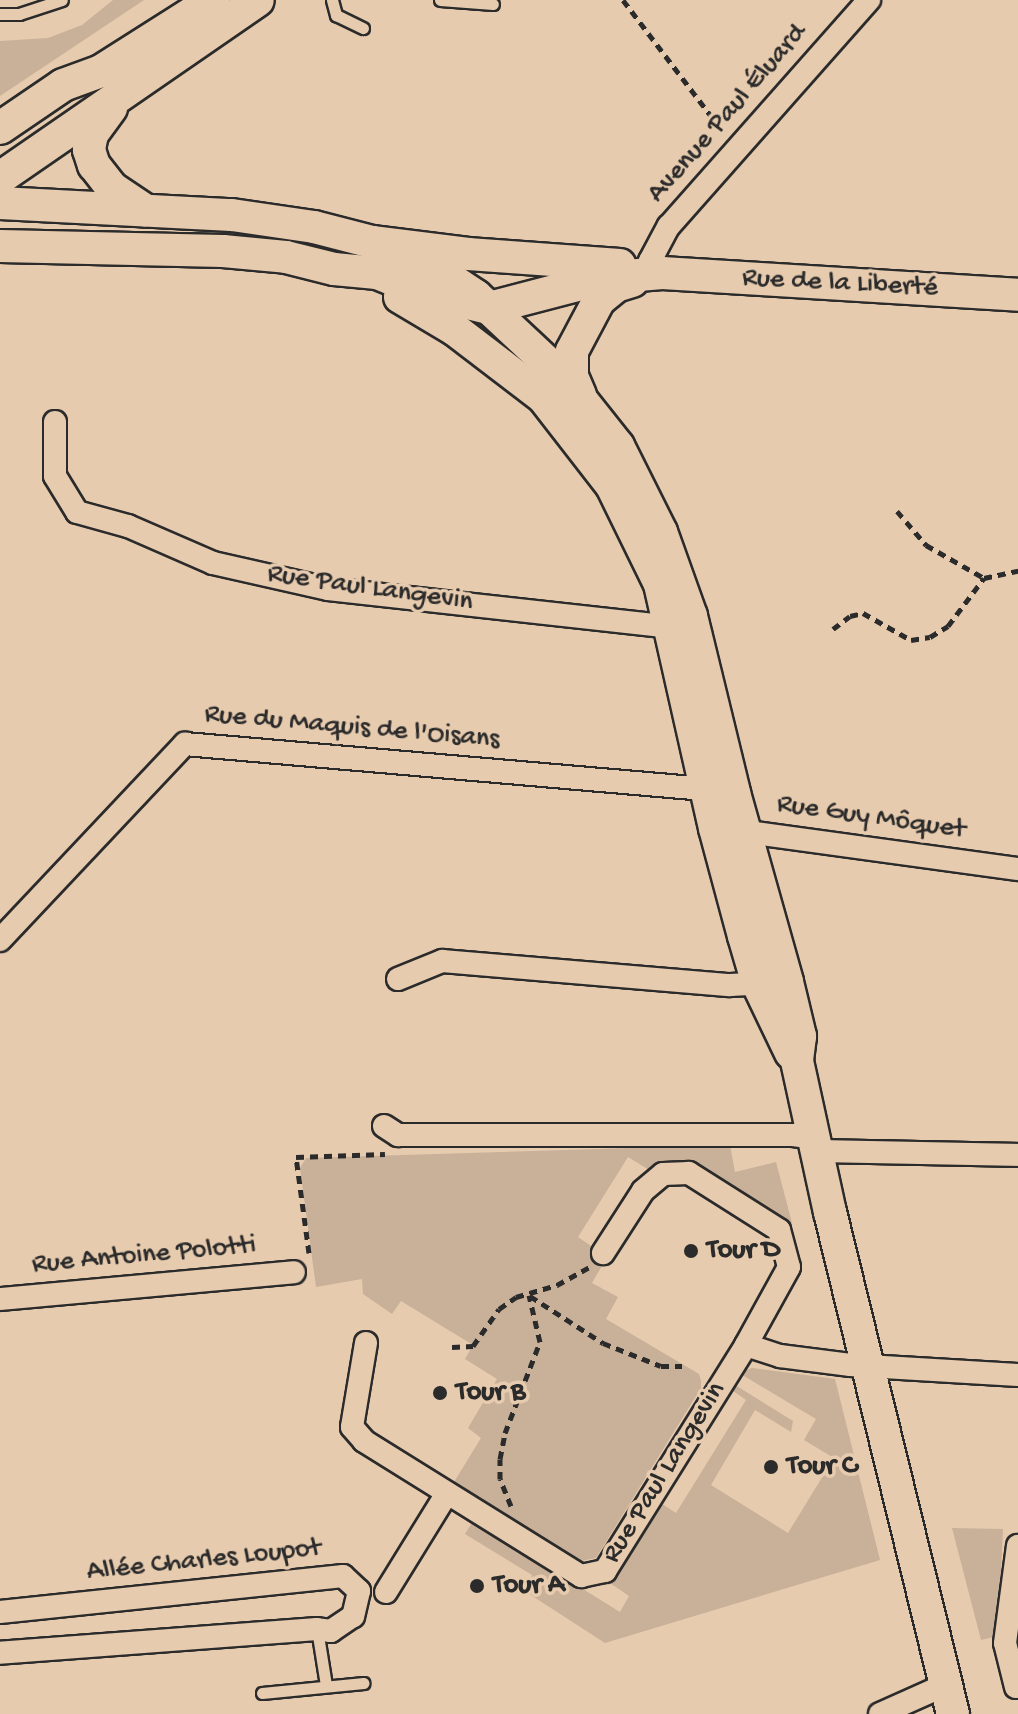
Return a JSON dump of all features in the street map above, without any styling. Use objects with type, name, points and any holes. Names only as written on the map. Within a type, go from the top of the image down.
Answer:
[{"type":"street","points":[[0,178],[213,0]]},
{"type":"street","points":[[0,143],[258,0]]},
{"type":"street","name":"Avenue Paul Éluard","points":[[652,272],[669,226],[869,0]]},
{"type":"street","points":[[0,128],[63,85],[110,84]]},
{"type":"street","points":[[110,84],[89,150],[94,165],[112,188],[145,210]]},
{"type":"street","points":[[0,203],[145,210],[286,223],[372,242],[440,272],[489,308],[564,378],[624,458],[661,532],[720,790],[772,983],[780,1036],[797,1061],[867,1367],[949,1700],[880,1714]]},
{"type":"street","name":"Rue de la Liberté","points":[[372,242],[652,272],[1018,295]]},
{"type":"street","points":[[0,246],[223,251],[286,257],[334,269],[389,291],[454,329],[543,397],[612,486],[682,622]]},
{"type":"street","name":"Rue de la Liberté","points":[[489,308],[491,296],[510,271],[530,266],[582,263]]},
{"type":"street","name":"Rue de la Liberté","points":[[334,269],[377,273],[426,293],[489,308],[604,278],[652,272]]},
{"type":"street","name":"Rue de la Liberté","points":[[583,402],[572,376],[572,351],[583,328],[599,300],[616,286],[652,272]]},
{"type":"street","points":[[489,308],[487,327],[492,344],[508,368]]},
{"type":"street","name":"Rue Paul Langevin","points":[[55,422],[55,476],[77,512],[128,526],[213,563],[328,589],[682,622]]},
{"type":"street","name":"Rue du Maquis de l'Oisans","points":[[0,940],[185,744],[720,790]]},
{"type":"street","name":"Rue Guy Môquet","points":[[730,829],[1018,869]]},
{"type":"street","points":[[398,979],[442,961],[772,983]]},
{"type":"street","points":[[384,1126],[398,1135],[793,1135],[816,1144],[1018,1155]]},
{"type":"street","name":"Rue Paul Langevin","points":[[366,1343],[352,1427],[364,1441],[446,1495],[581,1576],[605,1571],[746,1345],[789,1267],[779,1230],[689,1173],[663,1174],[643,1191],[603,1253]]},
{"type":"street","name":"Rue Antoine Polotti","points":[[0,1299],[294,1272]]},
{"type":"street","points":[[746,1345],[780,1356],[867,1367],[1018,1375]]},
{"type":"street","points":[[386,1592],[446,1495]]},
{"type":"street","points":[[1016,1687],[1005,1643],[1018,1546]]},
{"type":"street","name":"Allée Charles Loupot","points":[[0,1612],[343,1576],[359,1591],[353,1616],[331,1631],[317,1629],[0,1653]]},
{"type":"lane","points":[[0,14],[19,14],[62,0]]},
{"type":"lane","points":[[332,0],[336,15],[363,28]]},
{"type":"lane","points":[[440,0],[493,4]]},
{"type":"lane","points":[[317,1629],[326,1685]]},
{"type":"lane","points":[[262,1693],[364,1683]]},
{"type":"path","points":[[623,0],[739,147]]},
{"type":"path","points":[[897,511],[926,545],[984,578],[1018,571]]},
{"type":"path","points":[[833,629],[850,616],[863,613],[911,640],[930,637],[948,626],[984,578]]},
{"type":"path","points":[[294,1272],[310,1263],[296,1157],[401,1153]]},
{"type":"path","points":[[452,1347],[473,1346],[499,1309],[516,1297],[529,1295],[581,1274],[603,1253]]},
{"type":"path","points":[[529,1295],[603,1343],[661,1366],[682,1366]]},
{"type":"path","points":[[509,1533],[516,1521],[500,1479],[500,1459],[505,1433],[540,1342],[529,1295]]},
{"type":"shaded area","points":[[113,0],[144,0],[0,96],[0,41],[48,38],[82,25]]},
{"type":"shaded area","points":[[730,1145],[735,1172],[776,1162],[792,1223],[782,1227],[691,1168],[654,1173],[628,1157],[578,1237],[607,1257],[592,1283],[618,1297],[606,1319],[699,1374],[701,1381],[701,1388],[596,1558],[581,1561],[454,1482],[481,1438],[468,1428],[497,1379],[465,1359],[473,1345],[401,1301],[392,1314],[363,1294],[362,1279],[316,1287],[300,1168],[306,1158]]},
{"type":"shaded area","points":[[752,1368],[835,1379],[880,1560],[605,1643],[523,1590],[532,1575],[465,1534],[473,1521],[620,1612],[629,1596],[610,1583],[659,1502],[676,1513],[746,1400],[729,1388],[732,1383],[793,1421],[791,1432],[755,1410],[711,1485],[788,1533],[834,1458],[804,1440],[816,1419],[739,1373]]},
{"type":"shaded area","points":[[952,1528],[1003,1529],[998,1636],[981,1640]]},
{"type":"place","name":"Tour D","points":[[691,1251]]},
{"type":"place","name":"Tour B","points":[[440,1393]]},
{"type":"place","name":"Tour C","points":[[771,1467]]},
{"type":"place","name":"Tour A","points":[[477,1586]]}]
